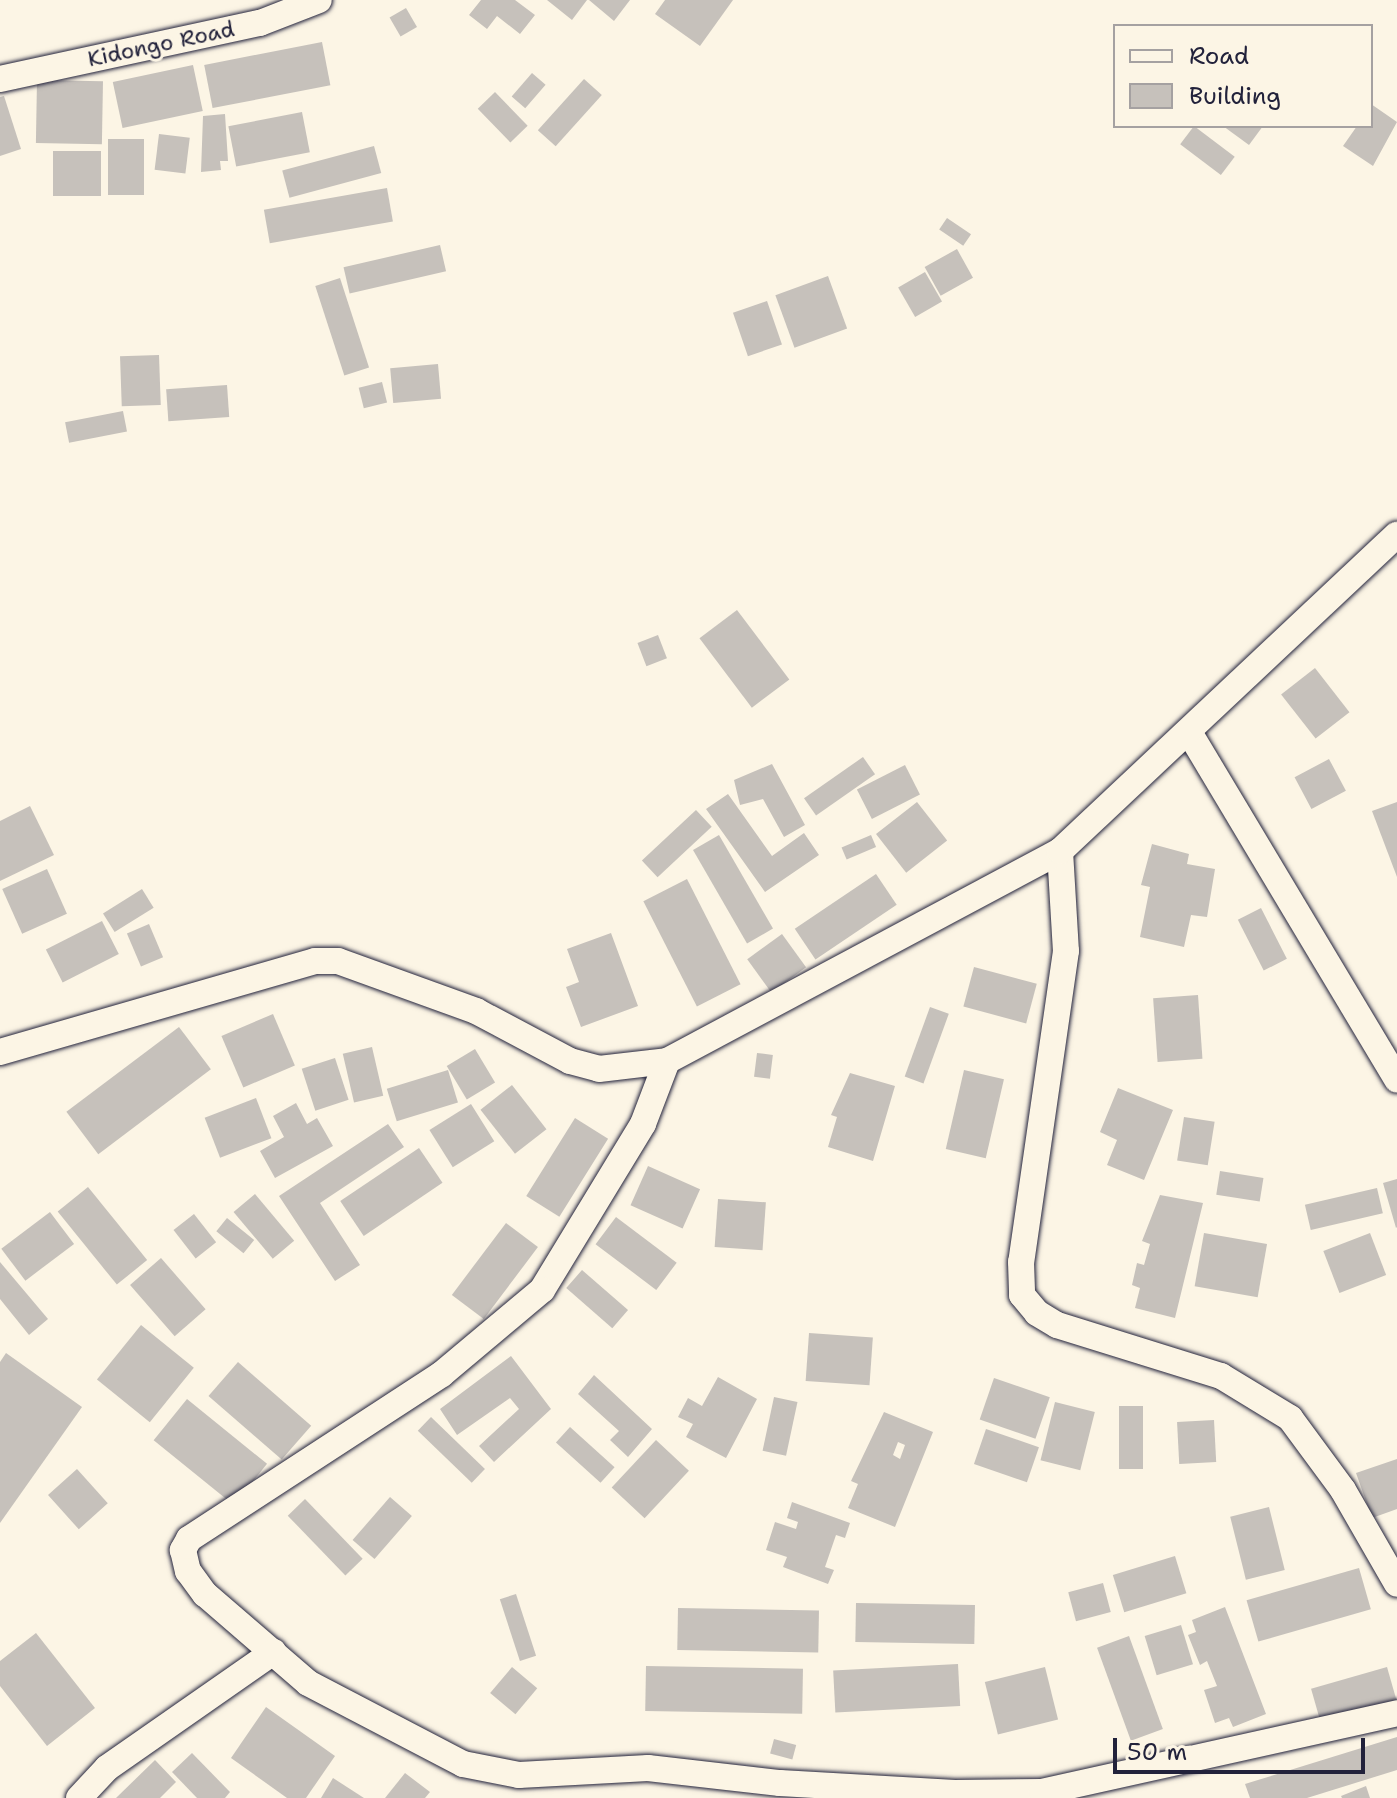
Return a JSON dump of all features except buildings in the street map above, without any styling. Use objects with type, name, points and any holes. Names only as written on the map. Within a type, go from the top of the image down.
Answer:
[{"type":"street","name":"Kidongo Road","points":[[0,79],[260,23],[319,0]]},
{"type":"street","points":[[0,1052],[315,961],[338,961],[476,1011],[570,1061],[599,1069],[667,1061],[1060,851],[1397,535]]},
{"type":"street","points":[[1189,732],[1397,1079]]},
{"type":"street","points":[[1060,851],[1066,951],[1021,1262],[1022,1295],[1057,1325],[1221,1376],[1290,1418],[1343,1490],[1397,1584]]},
{"type":"street","points":[[667,1061],[643,1124],[542,1290],[442,1374],[189,1539],[183,1550],[188,1571],[205,1594],[308,1683],[463,1764],[519,1775],[648,1768],[828,1786],[955,1793],[1042,1792],[1397,1713]]},
{"type":"street","points":[[79,1798],[107,1768],[273,1652]]}]
